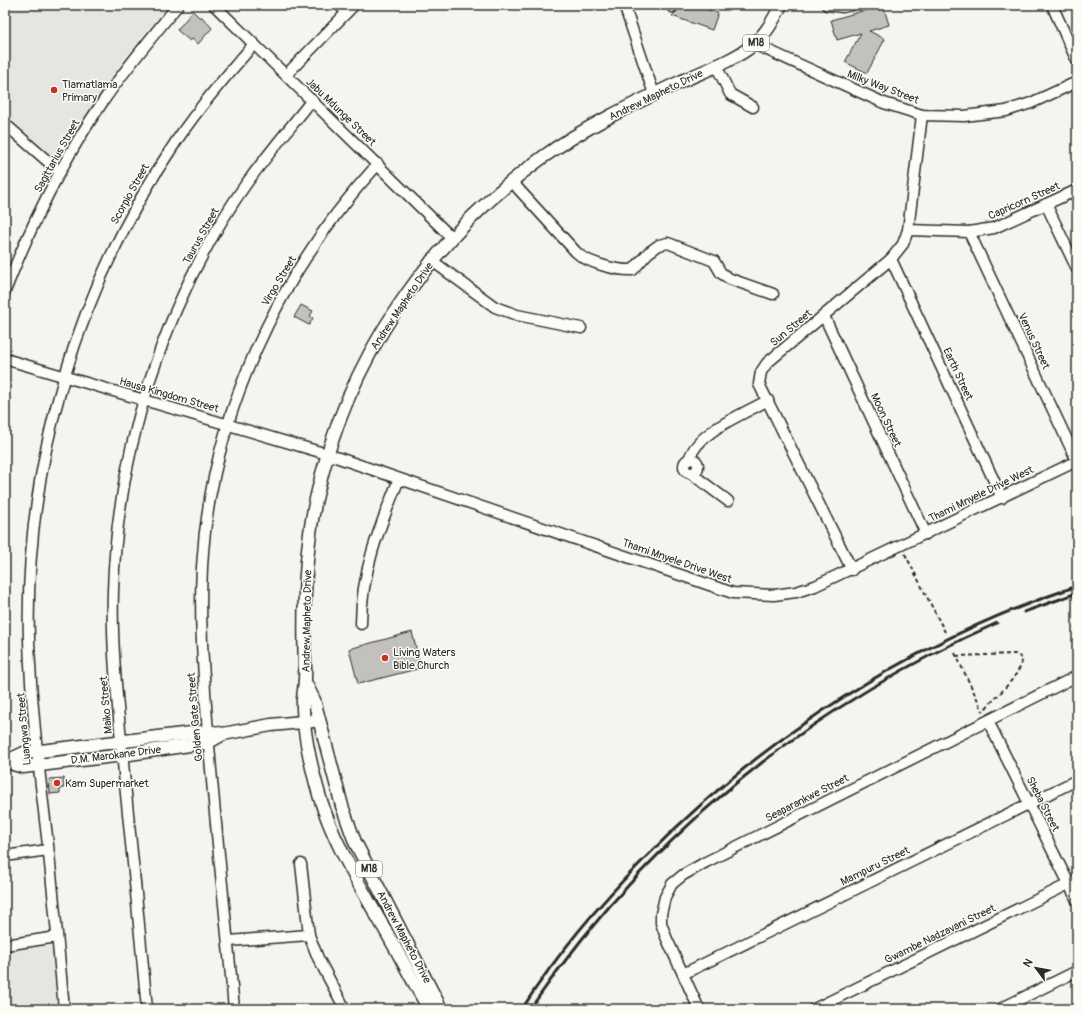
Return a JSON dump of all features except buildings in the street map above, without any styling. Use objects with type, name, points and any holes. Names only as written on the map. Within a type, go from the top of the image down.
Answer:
[{"type":"main road","name":"Andrew Mapheto Drive","points":[[429,1009],[336,841],[320,798],[310,757],[305,722],[304,695],[306,684],[304,640],[306,573],[315,502],[327,454],[341,416],[370,353],[398,307],[432,260],[451,237],[512,182],[543,157],[588,128],[654,94],[747,50],[766,33],[781,5]]},
{"type":"main road","name":"Andrew Mapheto Drive","points":[[306,684],[312,693],[342,806],[355,842],[441,1009]]},
{"type":"main road","name":"D.M. Marokane Drive","points":[[6,762],[24,754],[37,752],[121,741],[208,736],[271,726],[319,721]]},
{"type":"main road","name":"D.M. Marokane Drive","points":[[6,762],[23,767],[123,755],[208,736]]},
{"type":"street","name":"Sagittarius Street","points":[[5,291],[22,247],[60,172],[102,102],[178,5]]},
{"type":"street","name":"Jabu Mdunge Street","points":[[214,5],[451,237]]},
{"type":"street","points":[[286,75],[350,9],[339,5]]},
{"type":"street","points":[[624,5],[654,94]]},
{"type":"street","points":[[827,5],[843,7],[852,5]]},
{"type":"street","points":[[1052,5],[1077,61]]},
{"type":"street","name":"Scorpio Street","points":[[63,377],[84,317],[103,273],[138,202],[178,139],[254,44]]},
{"type":"street","name":"Milky Way Street","points":[[754,44],[884,103],[922,115],[964,116],[1006,111],[1031,103],[1077,82]]},
{"type":"street","points":[[716,65],[730,94],[753,107]]},
{"type":"street","name":"Taurus Street","points":[[143,400],[181,300],[208,247],[246,184],[312,100]]},
{"type":"street","name":"Sun Street","points":[[852,570],[759,384],[764,367],[891,259],[903,244],[908,230],[922,115]]},
{"type":"street","points":[[5,124],[60,172]]},
{"type":"street","name":"Virgo Street","points":[[228,424],[257,347],[286,290],[320,238],[378,164]]},
{"type":"street","points":[[512,182],[576,252],[586,260],[625,271],[634,270],[648,253],[659,245],[668,243],[714,261],[721,273],[730,279],[772,294]]},
{"type":"street","name":"Capricorn Street","points":[[908,230],[969,232],[994,228],[1077,190]]},
{"type":"street","points":[[1046,204],[1077,269]]},
{"type":"street","name":"Venus Street","points":[[969,232],[1077,461]]},
{"type":"street","name":"Earth Street","points":[[891,259],[1002,498]]},
{"type":"street","points":[[432,260],[495,307],[517,315],[581,328]]},
{"type":"street","name":"Moon Street","points":[[824,316],[926,534]]},
{"type":"street","name":"Hausa Kingdom Street","points":[[5,359],[327,454]]},
{"type":"street","name":"Luangwa Street","points":[[63,377],[47,445],[35,512],[30,576],[29,640],[37,752],[64,1009]]},
{"type":"street","name":"Maiko Street","points":[[143,400],[124,485],[115,556],[113,652],[147,1009]]},
{"type":"street","points":[[728,501],[692,474],[697,470],[698,464],[696,461],[689,460],[694,447],[706,435],[768,400]]},
{"type":"street","name":"Golden Gate Street","points":[[228,424],[207,518],[202,568],[202,649],[208,736],[229,941],[234,1009]]},
{"type":"street","name":"Thami Mnyele Drive West","points":[[327,454],[733,594],[774,595],[796,592],[852,570],[1077,461]]},
{"type":"street","points":[[361,624],[361,603],[369,558],[399,479]]},
{"type":"street","name":"Seaparankwe Street","points":[[700,1009],[666,937],[661,923],[662,906],[665,897],[677,880],[706,862],[1077,676]]},
{"type":"street","name":"Sheba Street","points":[[988,721],[1073,882],[1077,900]]},
{"type":"street","name":"Mampuru Street","points":[[683,974],[1077,780]]},
{"type":"street","points":[[5,856],[48,850]]},
{"type":"street","points":[[301,864],[309,935],[318,958],[346,1009]]},
{"type":"street","name":"Gwambe Nadzavani Street","points":[[814,1009],[1073,882]]},
{"type":"street","points":[[229,941],[309,935]]},
{"type":"street","points":[[5,945],[57,937]]},
{"type":"street","points":[[1000,1009],[1077,971]]},
{"type":"path","points":[[901,546],[945,632]]},
{"type":"path","points":[[955,653],[980,705]]},
{"type":"path","points":[[956,656],[1015,654],[1022,658],[1021,666],[1015,675],[983,711]]},
{"type":"shaded area","name":"Tlamatlama Primary","points":[[5,5],[168,5],[119,66],[62,154],[50,155],[5,114]]},
{"type":"shaded area","points":[[45,943],[52,949],[57,1009],[5,1009],[5,949]]},
{"type":"railway","points":[[522,1009],[564,949],[612,892],[693,812],[741,770],[792,732],[845,696],[900,663],[957,634],[1016,608],[1077,586]]},
{"type":"railway","points":[[1024,612],[1077,593]]},
{"type":"railway","points":[[530,1009],[576,947],[626,888],[679,834],[736,783],[796,737],[860,695],[927,657],[997,623]]},
{"type":"place","name":"Tlamatlama Primary","points":[[54,90]]},
{"type":"place","name":"Living Waters Bible Church","points":[[385,658]]},
{"type":"place","name":"Kam Supermarket","points":[[57,783]]}]
